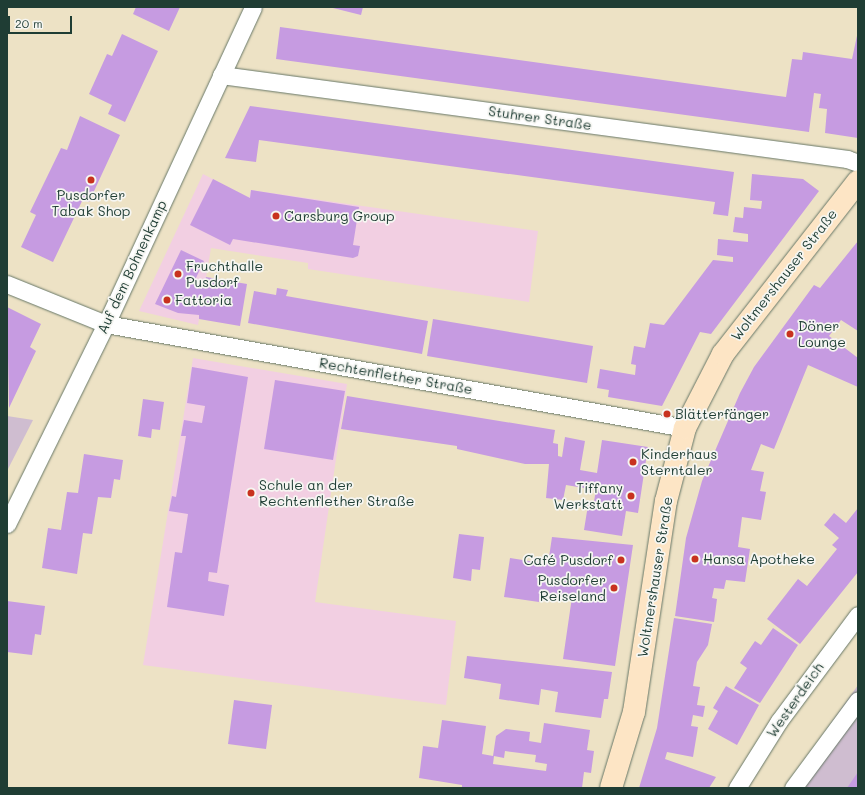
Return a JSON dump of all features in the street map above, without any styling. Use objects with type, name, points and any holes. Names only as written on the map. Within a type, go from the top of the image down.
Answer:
[{"type":"street","name":"Auf dem Bohnenkamp","points":[[7,524],[106,324],[220,75],[253,7]]},
{"type":"street","name":"Stuhrer Straße","points":[[220,75],[848,159],[858,163]]},
{"type":"street","name":"Woltmershauser Straße","points":[[611,788],[634,712],[666,500],[685,428],[723,354],[858,181]]},
{"type":"street","name":"Rechtenflether Straße","points":[[7,284],[106,324],[685,428]]},
{"type":"street","name":"Westerdeich","points":[[737,788],[779,721],[858,615]]},
{"type":"street","points":[[793,788],[858,700]]},
{"type":"shaded area","points":[[203,174],[249,198],[251,190],[538,231],[529,302],[308,269],[308,263],[211,248],[198,325],[139,311]]},
{"type":"shaded area","name":"Schule an der Rechtenflether Straße","points":[[193,358],[347,384],[315,602],[456,621],[446,705],[143,665]]},
{"type":"shaded area","points":[[7,416],[33,420],[7,471]]},
{"type":"shaded area","points":[[858,685],[858,788],[785,788]]},
{"type":"building","points":[[136,7],[180,7],[169,31],[133,14]]},
{"type":"building","points":[[329,7],[363,7],[361,15]]},
{"type":"building","points":[[280,27],[786,97],[792,59],[802,60],[803,52],[852,59],[858,31],[858,138],[825,133],[827,109],[819,108],[821,94],[814,93],[809,132],[276,59]]},
{"type":"building","points":[[122,34],[158,51],[125,122],[108,114],[112,105],[89,94],[107,54],[112,56]]},
{"type":"building","points":[[250,106],[734,172],[728,216],[713,214],[715,202],[259,140],[256,162],[225,158]]},
{"type":"building","points":[[80,116],[120,135],[89,202],[83,199],[53,262],[21,247],[36,215],[30,212],[61,148],[67,150]]},
{"type":"building","points":[[752,174],[803,179],[819,191],[711,334],[700,332],[662,406],[608,397],[609,390],[597,388],[600,369],[635,375],[636,365],[631,364],[634,346],[645,348],[650,323],[664,325],[713,260],[733,262],[733,257],[717,255],[718,239],[748,242],[748,234],[733,232],[735,217],[743,218],[744,207],[761,209],[762,201],[750,200]]},
{"type":"building","name":"Carsburg Group","points":[[213,179],[250,198],[251,190],[359,207],[353,245],[360,246],[358,256],[353,258],[233,239],[230,245],[190,225]]},
{"type":"building","points":[[858,241],[858,331],[841,320],[829,336],[858,358],[858,387],[808,365],[774,449],[761,444],[751,470],[764,472],[760,491],[766,492],[761,520],[742,517],[738,547],[750,549],[745,582],[726,580],[724,589],[714,588],[712,598],[717,599],[714,622],[675,616],[686,538],[702,481],[740,393],[754,367],[814,285],[820,288]]},
{"type":"building","points":[[181,250],[204,261],[195,280],[205,281],[206,277],[247,284],[240,326],[199,319],[199,315],[178,313],[155,304]]},
{"type":"building","points":[[277,288],[288,290],[286,296],[428,321],[422,354],[248,323],[254,291],[276,295]]},
{"type":"building","points":[[7,307],[41,324],[30,347],[36,351],[9,408]]},
{"type":"building","points":[[433,319],[593,346],[587,383],[427,356]]},
{"type":"building","points":[[192,367],[248,377],[217,573],[209,572],[208,581],[229,585],[224,616],[167,607],[175,552],[182,553],[188,514],[169,511],[172,496],[176,497],[186,436],[181,436],[184,420],[202,423],[205,406],[187,403]]},
{"type":"building","points":[[275,380],[345,391],[333,460],[264,449]]},
{"type":"building","points":[[347,396],[555,430],[553,443],[558,444],[558,456],[562,457],[565,437],[585,441],[580,470],[597,473],[602,440],[648,447],[638,513],[626,511],[622,536],[584,530],[588,505],[593,507],[596,490],[566,485],[563,500],[546,498],[549,464],[525,464],[457,449],[457,446],[341,429]]},
{"type":"building","points":[[143,399],[164,402],[160,430],[152,429],[151,438],[138,436]]},
{"type":"building","points":[[84,454],[123,460],[120,480],[114,479],[111,498],[98,497],[92,534],[83,533],[77,574],[42,568],[48,528],[61,530],[67,492],[78,493]]},
{"type":"building","points":[[858,508],[858,572],[800,644],[767,619],[798,579],[807,586],[837,549],[832,545],[839,538],[824,525],[834,513],[846,523]]},
{"type":"building","points":[[459,534],[484,537],[480,570],[472,569],[471,581],[453,578]]},
{"type":"building","points":[[552,537],[633,545],[615,666],[563,659],[572,597],[540,593],[539,602],[504,597],[510,558],[548,564]]},
{"type":"building","points":[[7,601],[45,606],[41,635],[35,634],[32,655],[7,652]]},
{"type":"building","points":[[674,618],[712,624],[708,645],[697,662],[693,686],[700,687],[697,705],[705,706],[703,717],[693,715],[691,726],[698,727],[693,757],[667,752],[665,759],[716,777],[709,788],[639,788],[657,728]]},
{"type":"building","points":[[773,628],[798,645],[760,703],[734,688],[747,668],[740,663],[755,641],[761,645]]},
{"type":"building","points":[[467,656],[612,672],[608,699],[604,699],[601,718],[555,712],[558,692],[541,689],[539,705],[499,699],[501,684],[464,678]]},
{"type":"building","points":[[726,686],[759,705],[737,745],[708,729],[718,711],[713,708]]},
{"type":"building","points":[[234,700],[272,705],[266,749],[228,744]]},
{"type":"building","points":[[442,720],[486,726],[482,754],[493,756],[496,736],[506,729],[530,732],[529,741],[541,743],[544,723],[590,730],[587,750],[594,751],[591,773],[584,772],[582,788],[462,788],[462,785],[419,778],[423,746],[438,748]],"holes":[[[505,751],[536,755],[535,762],[547,764],[546,771],[493,764],[494,756],[504,758]]]},
{"type":"building","points":[[858,772],[858,788],[847,788]]},
{"type":"place","name":"Pusdorfer Tabak Shop","points":[[91,180]]},
{"type":"place","name":"Carsburg Group","points":[[276,216]]},
{"type":"place","name":"Fruchthalle Pusdorf","points":[[178,274]]},
{"type":"place","name":"Fattoria","points":[[167,300]]},
{"type":"place","name":"Döner Lounge","points":[[790,334]]},
{"type":"place","name":"Blätterfänger","points":[[667,414]]},
{"type":"place","name":"Kinderhaus Sterntaler","points":[[633,462]]},
{"type":"place","name":"Schule an der Rechtenflether Straße","points":[[251,493]]},
{"type":"place","name":"Tiffany Werkstatt","points":[[631,496]]},
{"type":"place","name":"Hansa Apotheke","points":[[695,559]]},
{"type":"place","name":"Café Pusdorf","points":[[621,560]]},
{"type":"place","name":"Pusdorfer Reiseland","points":[[614,588]]}]
